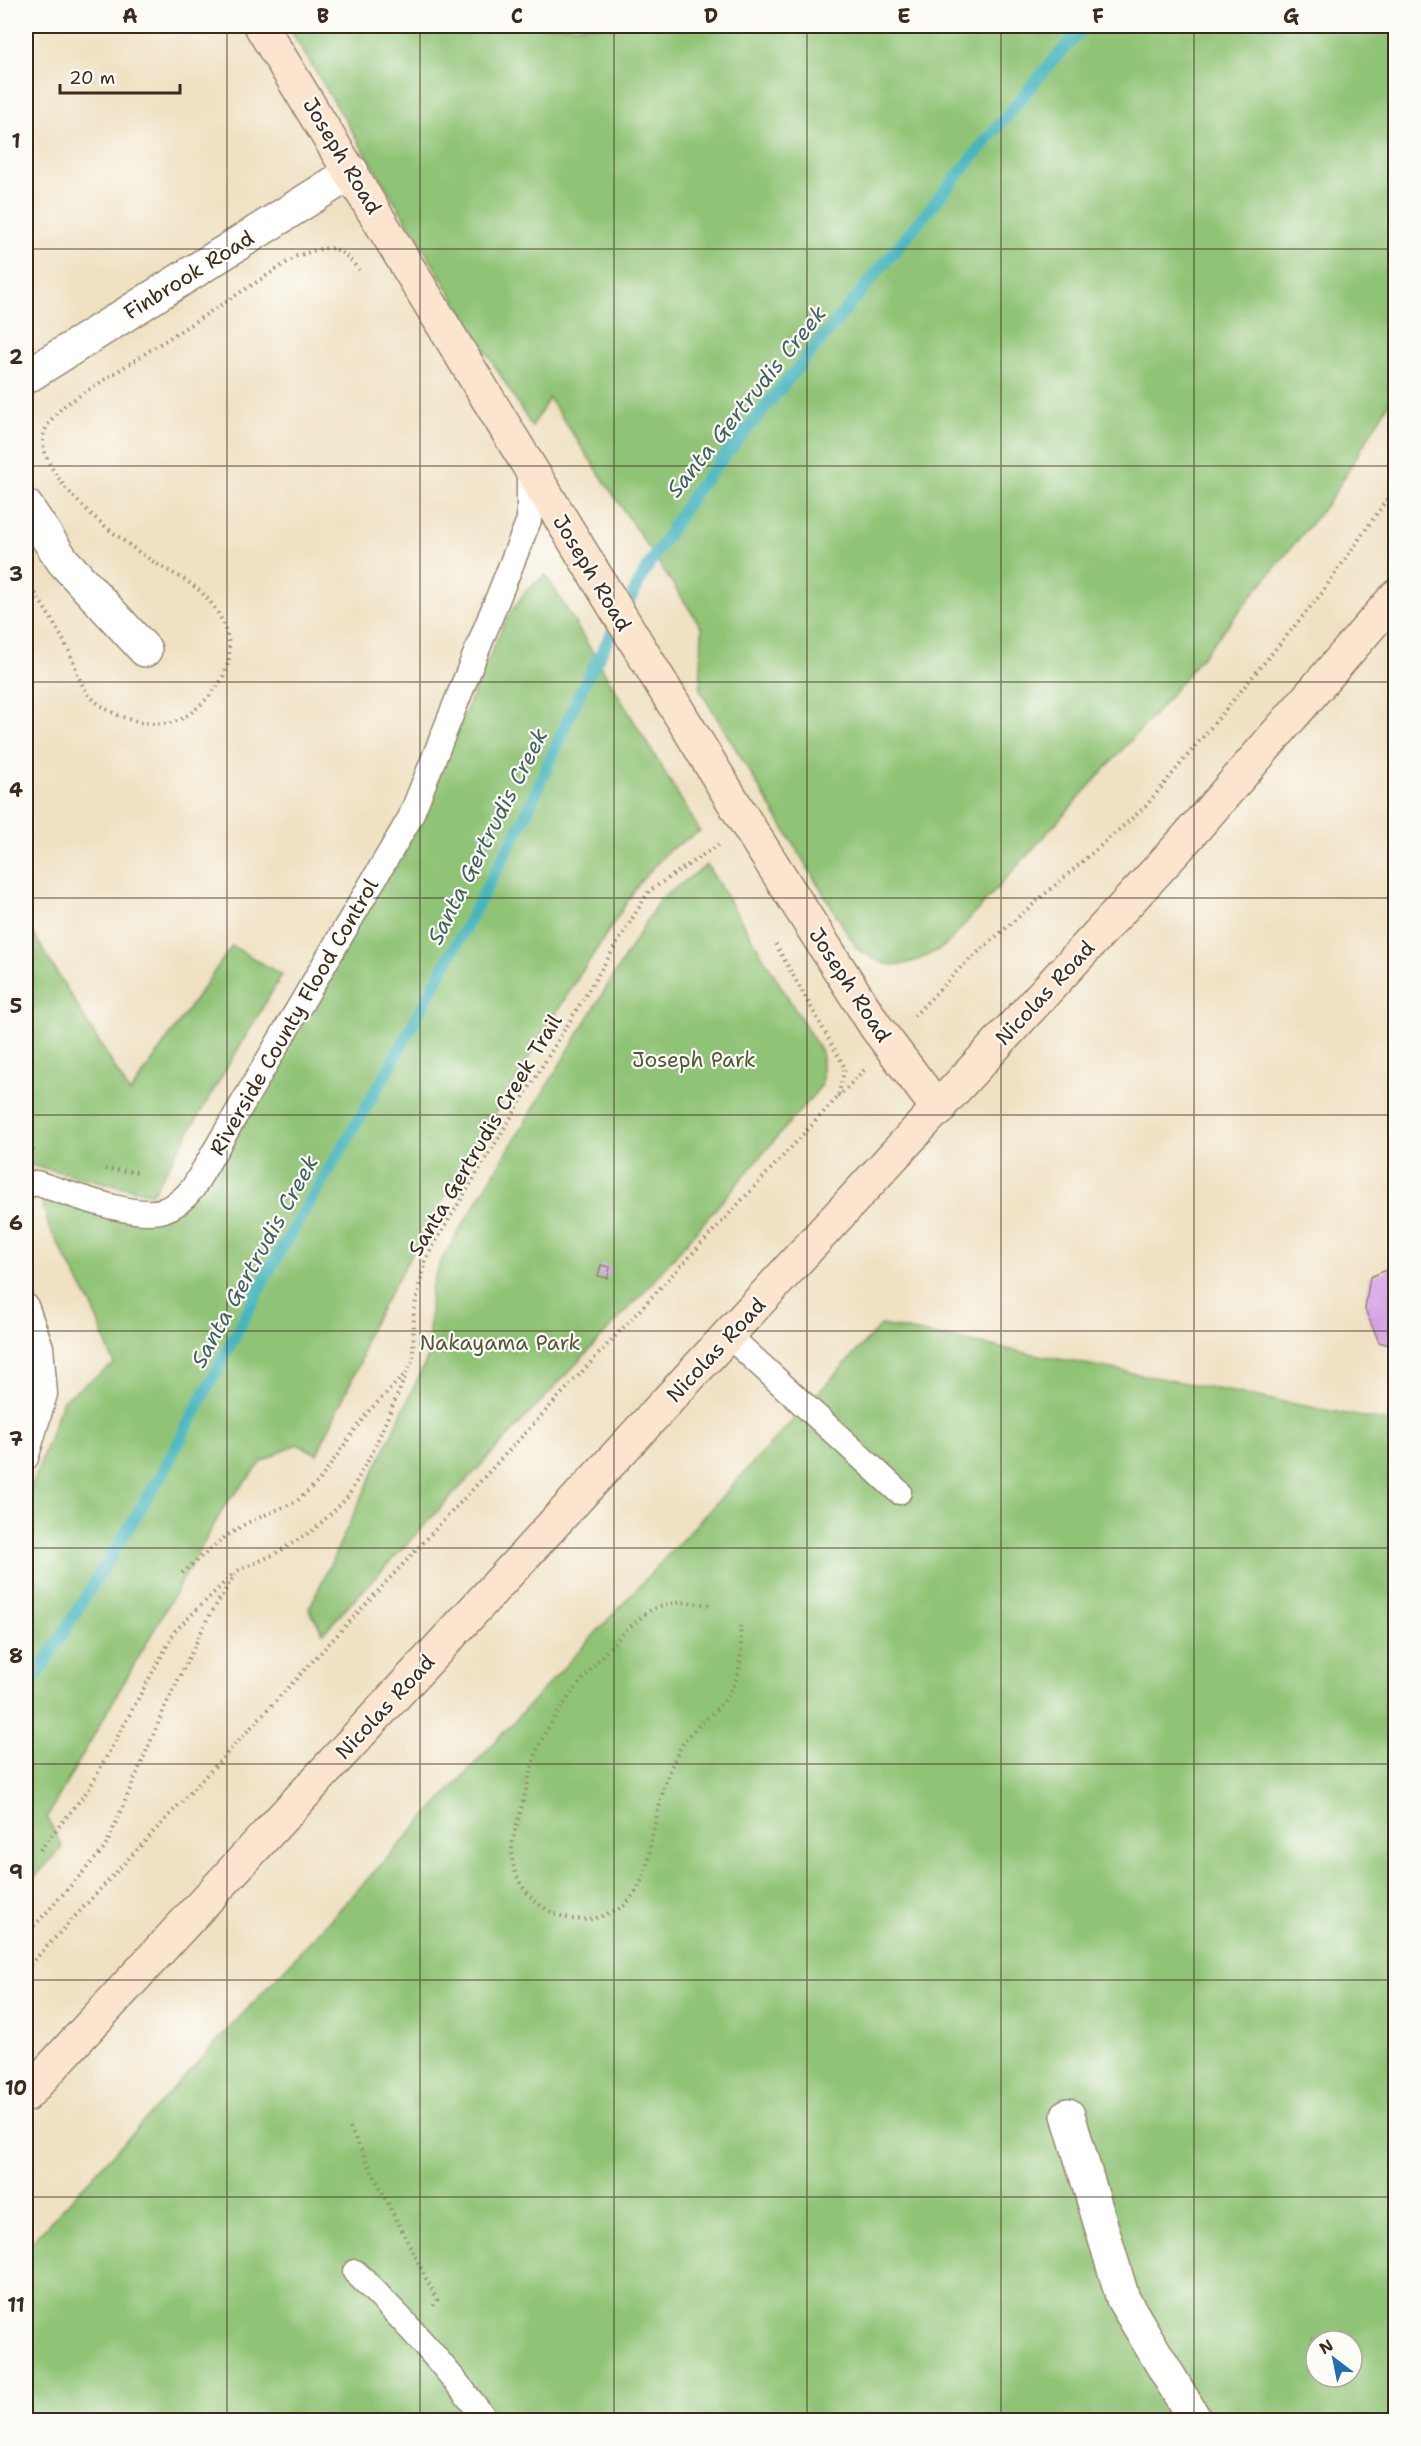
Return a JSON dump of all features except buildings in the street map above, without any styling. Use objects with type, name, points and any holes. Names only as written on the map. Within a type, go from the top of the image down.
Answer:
[{"type":"main road","name":"Joseph Road","points":[[261,26],[352,172],[653,674],[748,826],[876,1027],[939,1110]]},
{"type":"main road","name":"Nicolas Road","points":[[26,2095],[939,1110],[1177,849],[1395,596]]},
{"type":"street","name":"Finbrook Road","points":[[26,377],[352,172]]},
{"type":"street","points":[[26,506],[63,561],[145,650]]},
{"type":"street","points":[[1068,2115],[1123,2299],[1195,2421]]},
{"type":"lane","name":"Riverside County Flood Control","points":[[26,1186],[36,1183],[126,1210],[162,1211],[184,1200],[194,1188],[410,818],[529,520],[529,469]]},
{"type":"lane","points":[[26,1306],[41,1347],[45,1394],[26,1458]]},
{"type":"lane","points":[[729,1336],[899,1492]]},
{"type":"lane","points":[[355,2272],[393,2308],[459,2384],[486,2421]]},
{"type":"path","points":[[26,577],[55,624],[87,692],[114,713],[145,724],[173,724],[194,711],[217,687],[228,666],[227,631],[197,588],[151,560],[73,497],[54,471],[43,442],[48,422],[65,405],[297,256],[324,247],[344,252],[359,270]]},
{"type":"path","points":[[961,967],[1145,807],[1321,594],[1395,486]]},
{"type":"path","name":"Santa Gertrudis Creek Trail","points":[[237,1570],[275,1554],[315,1529],[348,1497],[374,1449],[413,1359],[414,1310],[425,1261],[649,891],[748,826]]},
{"type":"path","points":[[26,1969],[838,1097],[845,1068],[773,940]]},
{"type":"path","points":[[182,1572],[240,1527],[297,1501],[320,1480],[368,1413],[407,1373]]},
{"type":"path","points":[[40,1850],[90,1789],[174,1631],[237,1570]]},
{"type":"path","points":[[26,1935],[105,1848],[166,1705],[207,1620],[237,1570]]},
{"type":"path","points":[[709,1605],[682,1601],[653,1609],[633,1624],[568,1698],[542,1740],[532,1763],[512,1856],[516,1876],[527,1893],[544,1908],[562,1918],[596,1919],[625,1905],[637,1889],[646,1872],[654,1825],[670,1769],[685,1741],[730,1694],[740,1669],[740,1626]]},
{"type":"path","points":[[350,2128],[437,2300],[429,2312]]},
{"type":"green space","points":[[288,26],[1395,26],[1395,393],[1331,499],[1159,709],[945,946],[910,963],[895,965],[883,963],[857,949],[700,690],[702,628],[549,398],[532,427]]},
{"type":"green space","points":[[546,575],[700,831],[669,850],[640,882],[567,995],[429,1223],[366,1336],[361,1360],[317,1454],[297,1444],[263,1461],[226,1504],[47,1817],[62,1847],[26,1887],[26,1502],[63,1400],[114,1364],[93,1308],[49,1227],[40,1195],[164,1218],[423,809],[505,621],[525,592]]},
{"type":"green space","name":"Joseph Park","points":[[707,865],[822,1053],[822,1085],[642,1294],[323,1633],[309,1609],[428,1357],[431,1288],[441,1261],[660,899]]},
{"type":"green space","points":[[26,922],[130,1093],[232,946],[282,975],[152,1194],[26,1164]]},
{"type":"green space","points":[[881,1325],[1395,1423],[1395,2420],[26,2420],[26,2248]]},
{"type":"waterway","name":"Santa Gertrudis Creek","points":[[26,1693],[162,1474],[271,1267],[387,1072],[524,819],[582,688],[647,568],[694,493],[1054,59],[1086,26]]},
{"type":"park label","name":"Nakayama Park","points":[[500,1343]]}]
